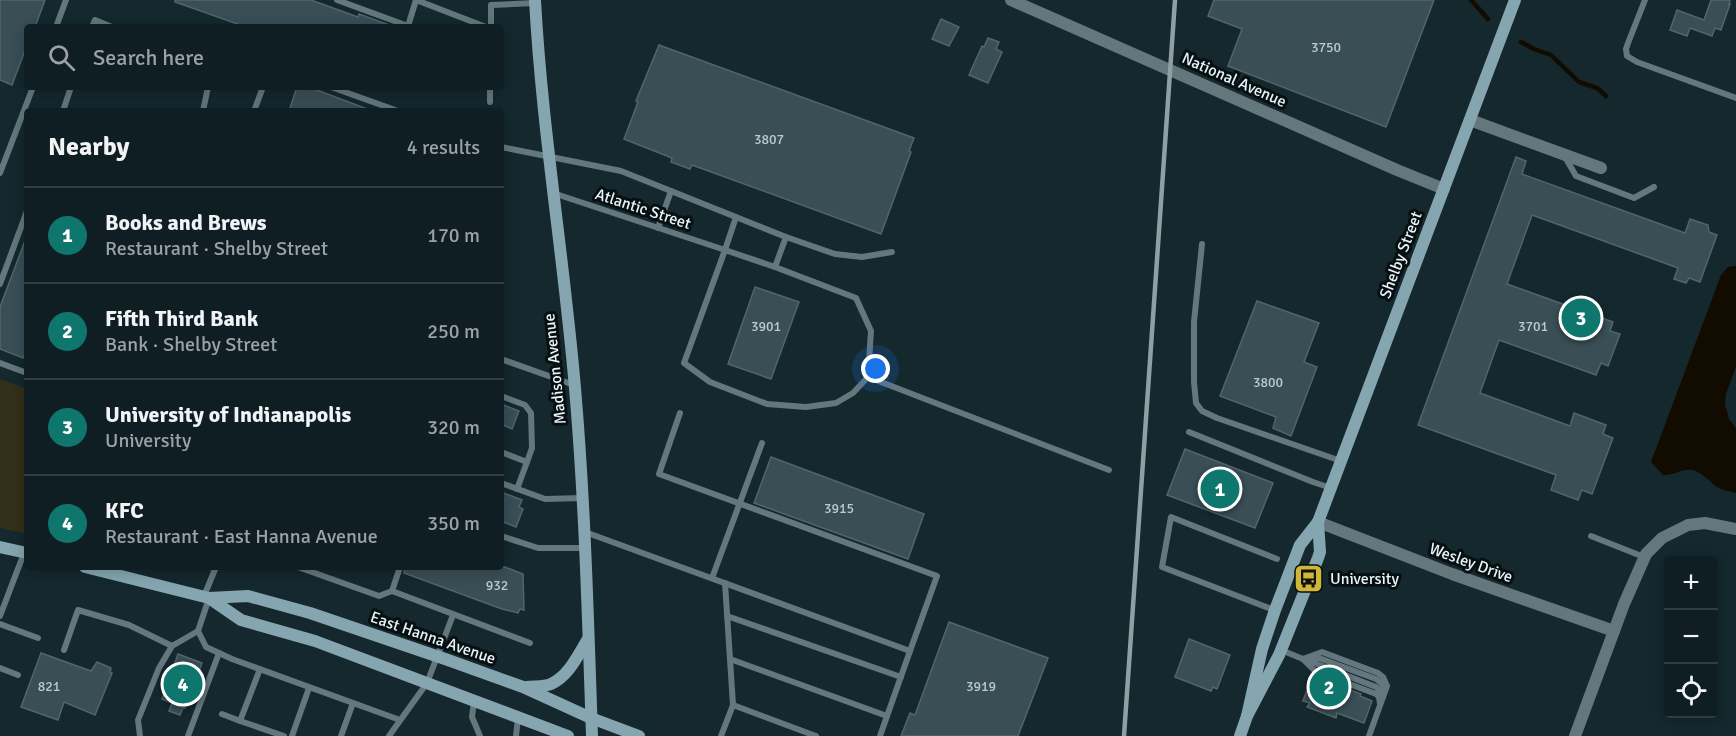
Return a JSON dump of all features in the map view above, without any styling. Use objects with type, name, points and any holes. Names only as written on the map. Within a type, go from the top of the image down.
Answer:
[{"type":"main road","name":"Shelby Street","points":[[1240,736],[1247,716],[1262,649],[1275,610],[1300,545],[1318,522],[1515,0]]},
{"type":"main road","name":"Madison Avenue","points":[[535,2],[549,157],[575,386],[585,532],[592,736]]},
{"type":"main road","name":"Shelby Street","points":[[1247,716],[1281,650],[1320,552],[1318,522]]},
{"type":"main road","points":[[0,548],[24,553]]},
{"type":"main road","name":"East Hanna Avenue","points":[[98,570],[206,598],[248,596],[310,614],[523,687],[591,718],[639,736]]},
{"type":"main road","name":"East Hanna Avenue","points":[[206,598],[241,620],[315,641],[568,736]]},
{"type":"main road","points":[[523,687],[549,684],[561,677],[567,672],[588,639]]},
{"type":"street","name":"National Avenue","points":[[1011,0],[1444,189]]},
{"type":"street","points":[[1470,120],[1601,168]]},
{"type":"street","name":"Wesley Drive","points":[[1318,522],[1452,574],[1614,631]]},
{"type":"street","points":[[1575,736],[1644,557],[1662,538],[1688,525],[1705,523],[1736,529]]},
{"type":"lane","points":[[57,24],[66,0]]},
{"type":"lane","points":[[338,0],[403,24]]},
{"type":"lane","points":[[409,24],[416,0],[478,24]]},
{"type":"lane","points":[[1645,0],[1626,49],[1628,56],[1637,62],[1736,98]]},
{"type":"lane","points":[[491,24],[491,3],[535,2]]},
{"type":"lane","points":[[25,108],[32,90]]},
{"type":"lane","points":[[64,108],[70,90]]},
{"type":"lane","points":[[204,108],[207,90]]},
{"type":"lane","points":[[255,108],[262,90]]},
{"type":"lane","points":[[338,90],[382,108]]},
{"type":"lane","points":[[490,90],[490,102]]},
{"type":"lane","points":[[0,173],[24,110]]},
{"type":"lane","points":[[504,148],[621,171],[786,237],[835,254],[862,256],[892,252]]},
{"type":"lane","points":[[1564,154],[1575,176],[1634,198],[1654,187]]},
{"type":"lane","points":[[658,228],[671,191]]},
{"type":"lane","name":"Atlantic Street","points":[[553,193],[725,250]]},
{"type":"lane","points":[[725,250],[856,298],[871,331],[868,377],[853,393],[836,403],[806,407],[767,404],[710,382],[684,363],[736,217]]},
{"type":"lane","points":[[0,284],[24,219]]},
{"type":"lane","points":[[775,267],[786,237]]},
{"type":"lane","points":[[1202,244],[1194,322],[1196,403],[1202,411],[1217,418],[1341,461]]},
{"type":"lane","points":[[504,360],[575,386]]},
{"type":"lane","points":[[0,363],[24,372]]},
{"type":"lane","points":[[868,377],[1109,470]]},
{"type":"lane","points":[[504,397],[525,405],[531,413],[532,448],[517,489]]},
{"type":"lane","points":[[680,413],[659,474],[937,576],[880,736]]},
{"type":"lane","points":[[1188,432],[1331,488]]},
{"type":"lane","points":[[712,578],[762,443]]},
{"type":"lane","points":[[504,453],[527,462]]},
{"type":"lane","points":[[504,484],[544,499],[583,498]]},
{"type":"lane","points":[[1275,610],[1162,567],[1171,517],[1277,559]]},
{"type":"lane","points":[[585,532],[910,651]]},
{"type":"lane","points":[[1592,536],[1644,557]]},
{"type":"lane","points":[[504,537],[538,548],[585,548]]},
{"type":"lane","points":[[0,616],[24,556]]},
{"type":"lane","points":[[215,570],[198,631],[206,647],[309,688],[399,720]]},
{"type":"lane","points":[[306,570],[379,596],[392,591],[531,644]]},
{"type":"lane","points":[[392,591],[399,570]]},
{"type":"lane","points":[[721,736],[733,705],[725,583]]},
{"type":"lane","points":[[64,650],[78,610],[129,625],[172,646]]},
{"type":"lane","points":[[389,736],[427,683],[453,615]]},
{"type":"lane","points":[[727,616],[901,677]]},
{"type":"lane","points":[[0,624],[38,638]]},
{"type":"lane","points":[[140,736],[138,720],[159,668],[172,646],[198,631]]},
{"type":"lane","points":[[1281,650],[1376,687],[1384,694]]},
{"type":"lane","points":[[1303,659],[1322,652],[1378,673],[1386,682],[1369,736]]},
{"type":"lane","points":[[188,736],[219,653]]},
{"type":"lane","points":[[730,659],[887,716]]},
{"type":"lane","points":[[1303,659],[1315,670],[1376,694],[1380,705]]},
{"type":"lane","points":[[0,668],[18,675]]},
{"type":"lane","points":[[240,721],[260,669]]},
{"type":"lane","points":[[292,736],[309,688]]},
{"type":"lane","points":[[474,700],[472,717],[480,736]]},
{"type":"lane","points":[[341,736],[353,703]]},
{"type":"lane","points":[[733,705],[816,736]]},
{"type":"lane","points":[[222,714],[284,736]]},
{"type":"lane","points":[[516,736],[518,717]]},
{"type":"shaded area","points":[[1736,266],[1736,367],[1726,394],[1725,404],[1729,419],[1736,428],[1736,493],[1717,487],[1703,475],[1692,470],[1663,475],[1651,462],[1721,275],[1728,267]]},
{"type":"shaded area","points":[[0,379],[24,388],[24,533],[0,528]]},
{"type":"building","points":[[0,0],[45,0],[36,24],[24,24],[24,53],[12,85],[0,80]]},
{"type":"building","points":[[175,0],[311,0],[358,17],[359,14],[386,24],[237,24],[175,2]]},
{"type":"building","points":[[1214,0],[1434,0],[1386,127],[1228,66],[1242,29],[1208,16]]},
{"type":"building","points":[[1711,0],[1730,0],[1721,30],[1715,28],[1712,36],[1690,28],[1687,36],[1670,30],[1677,10],[1704,20]]},
{"type":"building","points":[[941,19],[959,27],[949,46],[932,39]]},
{"type":"building","points":[[988,38],[999,42],[996,49],[1002,52],[988,83],[969,75]]},
{"type":"building","points":[[659,45],[914,138],[881,234],[692,165],[690,169],[671,162],[672,158],[624,139],[638,102],[636,101]]},
{"type":"building","points":[[296,90],[317,90],[365,108],[290,108]]},
{"type":"building","points":[[1516,157],[1526,161],[1522,174],[1685,233],[1690,219],[1708,225],[1709,232],[1717,235],[1700,282],[1689,278],[1686,283],[1674,279],[1678,268],[1532,215],[1507,284],[1613,322],[1610,331],[1620,334],[1608,366],[1601,363],[1596,375],[1499,340],[1480,393],[1570,426],[1574,413],[1606,425],[1603,434],[1613,438],[1592,494],[1582,490],[1578,500],[1551,490],[1556,475],[1418,425]]},
{"type":"building","points":[[24,243],[23,358],[0,349],[0,307]]},
{"type":"building","points":[[755,287],[799,302],[771,379],[728,364]]},
{"type":"building","points":[[1257,301],[1319,323],[1304,362],[1317,367],[1291,436],[1273,428],[1276,417],[1220,396]]},
{"type":"building","points":[[504,405],[519,411],[512,429],[504,425]]},
{"type":"building","points":[[1185,449],[1273,483],[1255,528],[1167,495]]},
{"type":"building","points":[[771,457],[924,514],[908,559],[754,503]]},
{"type":"building","points":[[504,493],[522,500],[519,507],[523,509],[516,527],[504,522]]},
{"type":"building","points":[[505,567],[523,574],[524,610],[520,609],[518,613],[502,609],[404,573],[404,570],[504,570]]},
{"type":"building","points":[[949,622],[1048,658],[1018,736],[901,736],[910,713],[915,715]]},
{"type":"building","points":[[1189,639],[1230,655],[1217,689],[1213,687],[1211,691],[1175,677]]},
{"type":"building","points":[[41,653],[91,671],[97,662],[111,668],[112,673],[95,715],[64,702],[58,720],[21,707]]},
{"type":"building","points":[[178,654],[202,663],[197,677],[201,679],[196,692],[192,690],[180,715],[169,711],[172,703],[162,699]]},
{"type":"building","points":[[1312,676],[1361,694],[1360,696],[1372,701],[1364,723],[1337,713],[1336,718],[1307,707],[1310,703],[1303,701]]},
{"type":"waterway","points":[[1471,0],[1488,19]]},
{"type":"waterway","points":[[1521,42],[1551,55],[1579,82],[1597,88],[1606,96]]},
{"type":"railway","points":[[1124,736],[1175,0]]},
{"type":"place","name":"University of Indianapolis","points":[[1581,318]]},
{"type":"place","name":"Books and Brews","points":[[1220,489]]},
{"type":"place","name":"University","points":[[1309,579]]},
{"type":"place","name":"KFC","points":[[183,684]]},
{"type":"place","name":"Fifth Third Bank","points":[[1329,687]]}]
